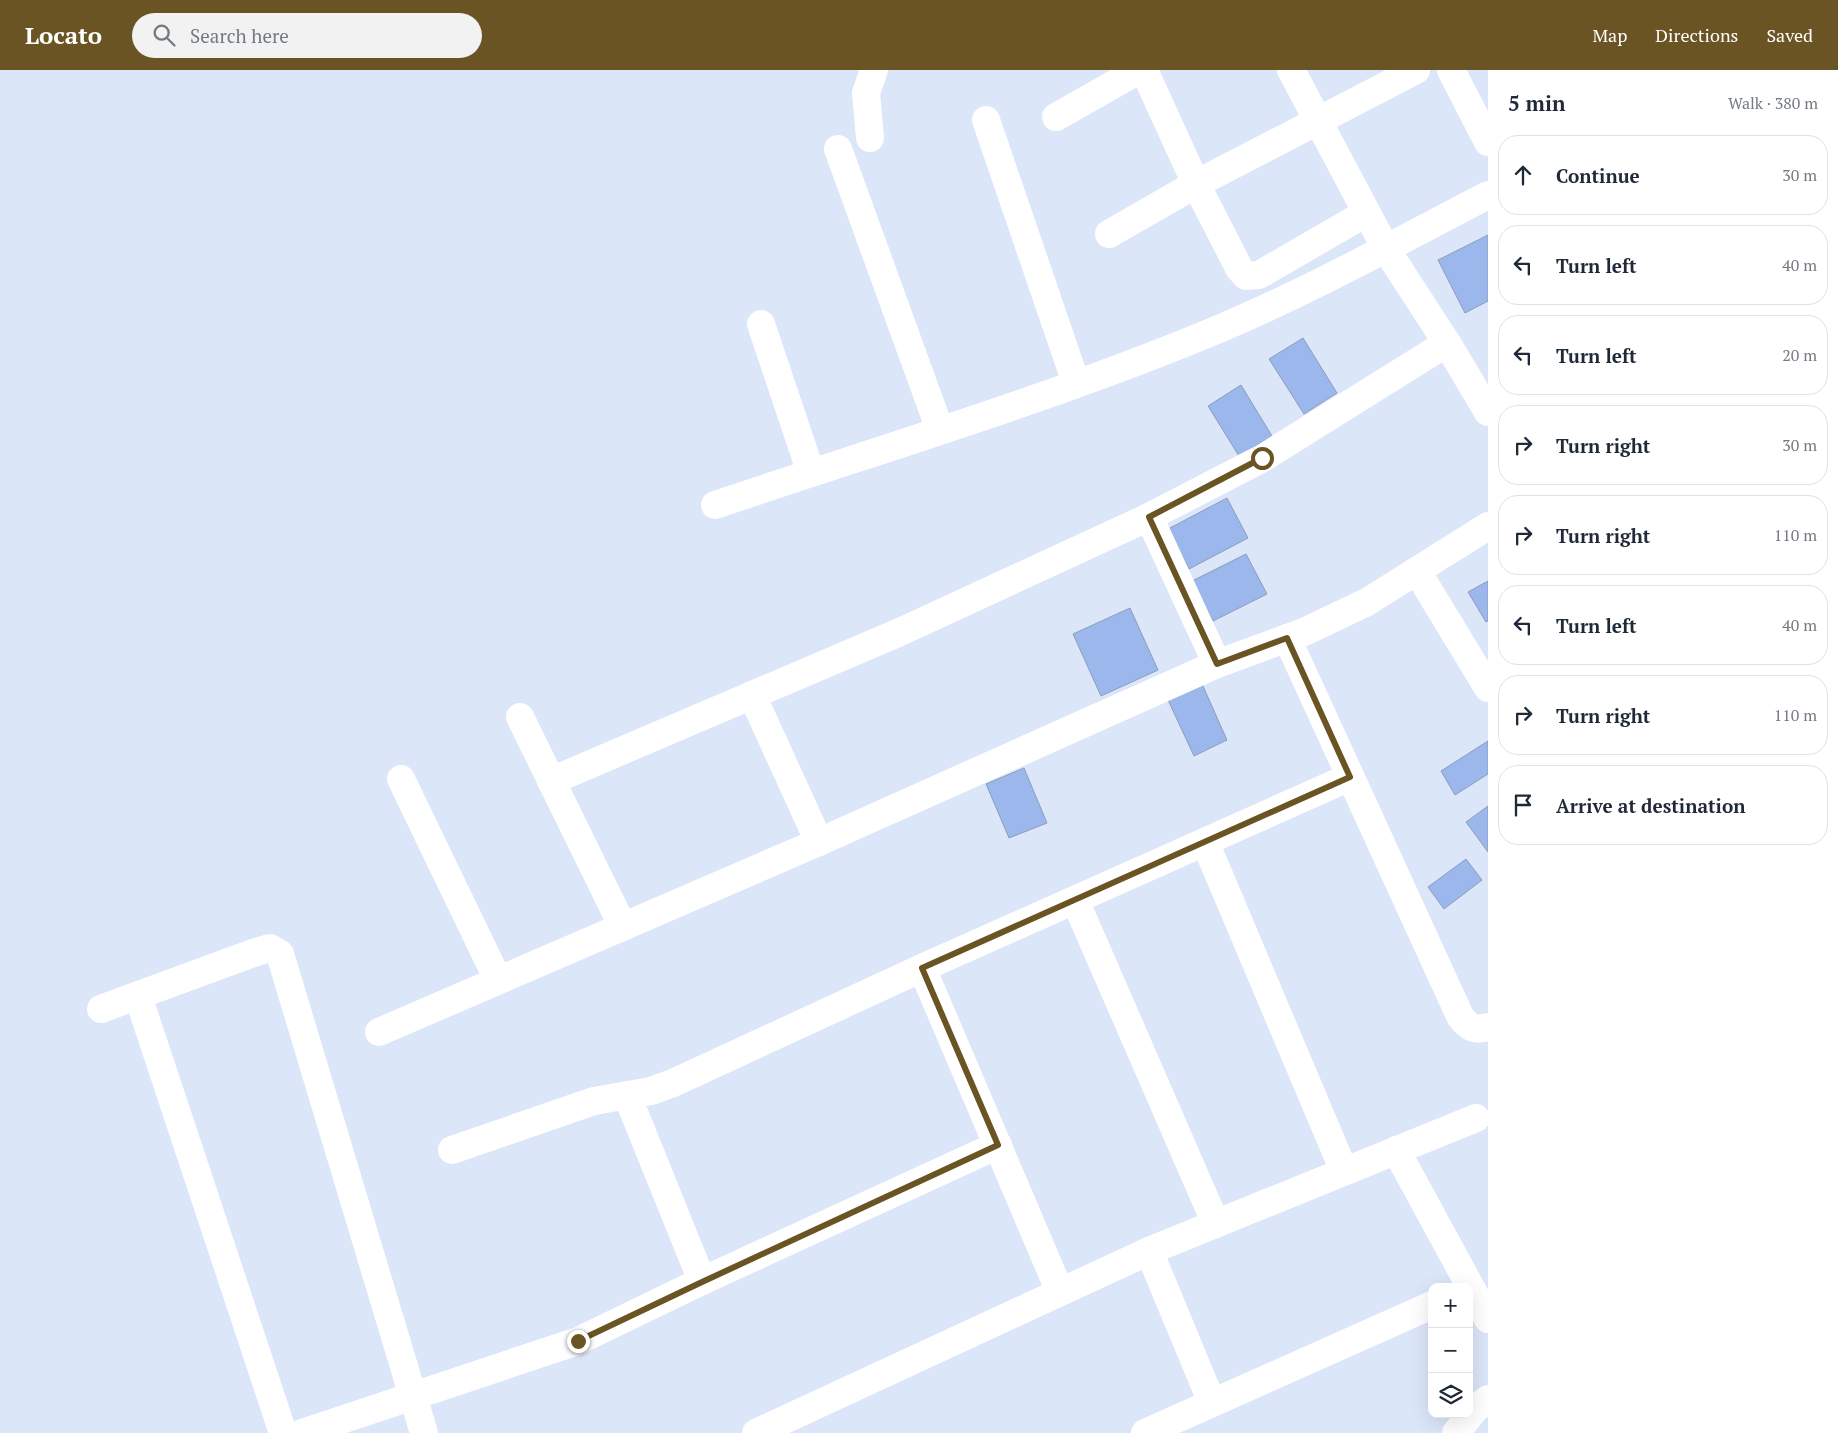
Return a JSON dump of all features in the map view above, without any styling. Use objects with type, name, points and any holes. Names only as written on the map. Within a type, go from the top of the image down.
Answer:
[{"type":"street","points":[[870,138],[866,92],[874,70]]},
{"type":"street","points":[[1056,117],[1139,70]]},
{"type":"street","points":[[1144,70],[1196,184],[1239,268],[1246,276],[1259,274],[1366,213]]},
{"type":"street","points":[[1291,70],[1386,249],[1447,343],[1488,412]]},
{"type":"street","points":[[1110,234],[1196,184],[1416,70]]},
{"type":"street","points":[[1451,70],[1488,142]]},
{"type":"street","points":[[986,120],[1076,383]]},
{"type":"street","points":[[838,149],[940,430]]},
{"type":"street","points":[[715,505],[1076,383],[1202,336],[1285,299],[1386,249],[1488,195]]},
{"type":"street","points":[[761,324],[811,473]]},
{"type":"street","points":[[551,781],[900,632],[1149,517],[1262,458],[1447,343]]},
{"type":"street","points":[[1149,517],[1217,664]]},
{"type":"street","points":[[379,1032],[819,842],[1217,664],[1287,638],[1367,602],[1488,526]]},
{"type":"street","points":[[1417,571],[1488,688]]},
{"type":"street","points":[[1287,638],[1460,1016],[1468,1027],[1479,1030],[1488,1027]]},
{"type":"street","points":[[752,695],[819,842]]},
{"type":"street","points":[[520,717],[623,927]]},
{"type":"street","points":[[452,1150],[594,1101],[651,1091],[673,1083],[922,968],[1350,777]]},
{"type":"street","points":[[401,779],[498,980]]},
{"type":"street","points":[[1205,842],[1344,1171]]},
{"type":"street","points":[[1075,900],[1216,1224]]},
{"type":"street","points":[[102,1009],[270,948],[280,954],[424,1433]]},
{"type":"street","points":[[922,968],[1060,1292]]},
{"type":"street","points":[[138,996],[283,1433]]},
{"type":"street","points":[[626,1095],[702,1282]]},
{"type":"street","points":[[768,1431],[1149,1250],[1476,1118]]},
{"type":"street","points":[[302,1433],[578,1341],[998,1145]]},
{"type":"street","points":[[1396,1150],[1467,1283]]},
{"type":"street","points":[[1149,1250],[1212,1402]]},
{"type":"street","points":[[1473,1293],[1488,1319]]},
{"type":"street","points":[[1145,1433],[1428,1307]]},
{"type":"street","points":[[1456,1433],[1474,1410],[1488,1399]]},
{"type":"building","points":[[1488,235],[1488,301],[1465,313],[1438,260]]},
{"type":"building","points":[[1303,338],[1337,393],[1304,414],[1269,359]]},
{"type":"building","points":[[1241,385],[1272,436],[1239,456],[1208,406]]},
{"type":"building","points":[[1227,498],[1248,538],[1189,569],[1168,529]]},
{"type":"building","points":[[1246,554],[1267,594],[1213,621],[1192,581]]},
{"type":"building","points":[[1488,581],[1488,621],[1486,622],[1468,592]]},
{"type":"building","points":[[1130,608],[1158,670],[1101,696],[1073,634]]},
{"type":"building","points":[[1202,684],[1227,740],[1194,756],[1168,700]]},
{"type":"building","points":[[1488,741],[1488,774],[1455,795],[1441,771]]},
{"type":"building","points":[[1024,768],[1047,823],[1009,838],[986,784]]},
{"type":"building","points":[[1488,806],[1488,852],[1466,822]]},
{"type":"building","points":[[1466,859],[1482,880],[1444,909],[1428,887]]},
{"type":"route","points":[[578,1341],[998,1145],[922,968],[1350,777],[1287,638],[1217,664],[1149,517],[1262,458]]}]
